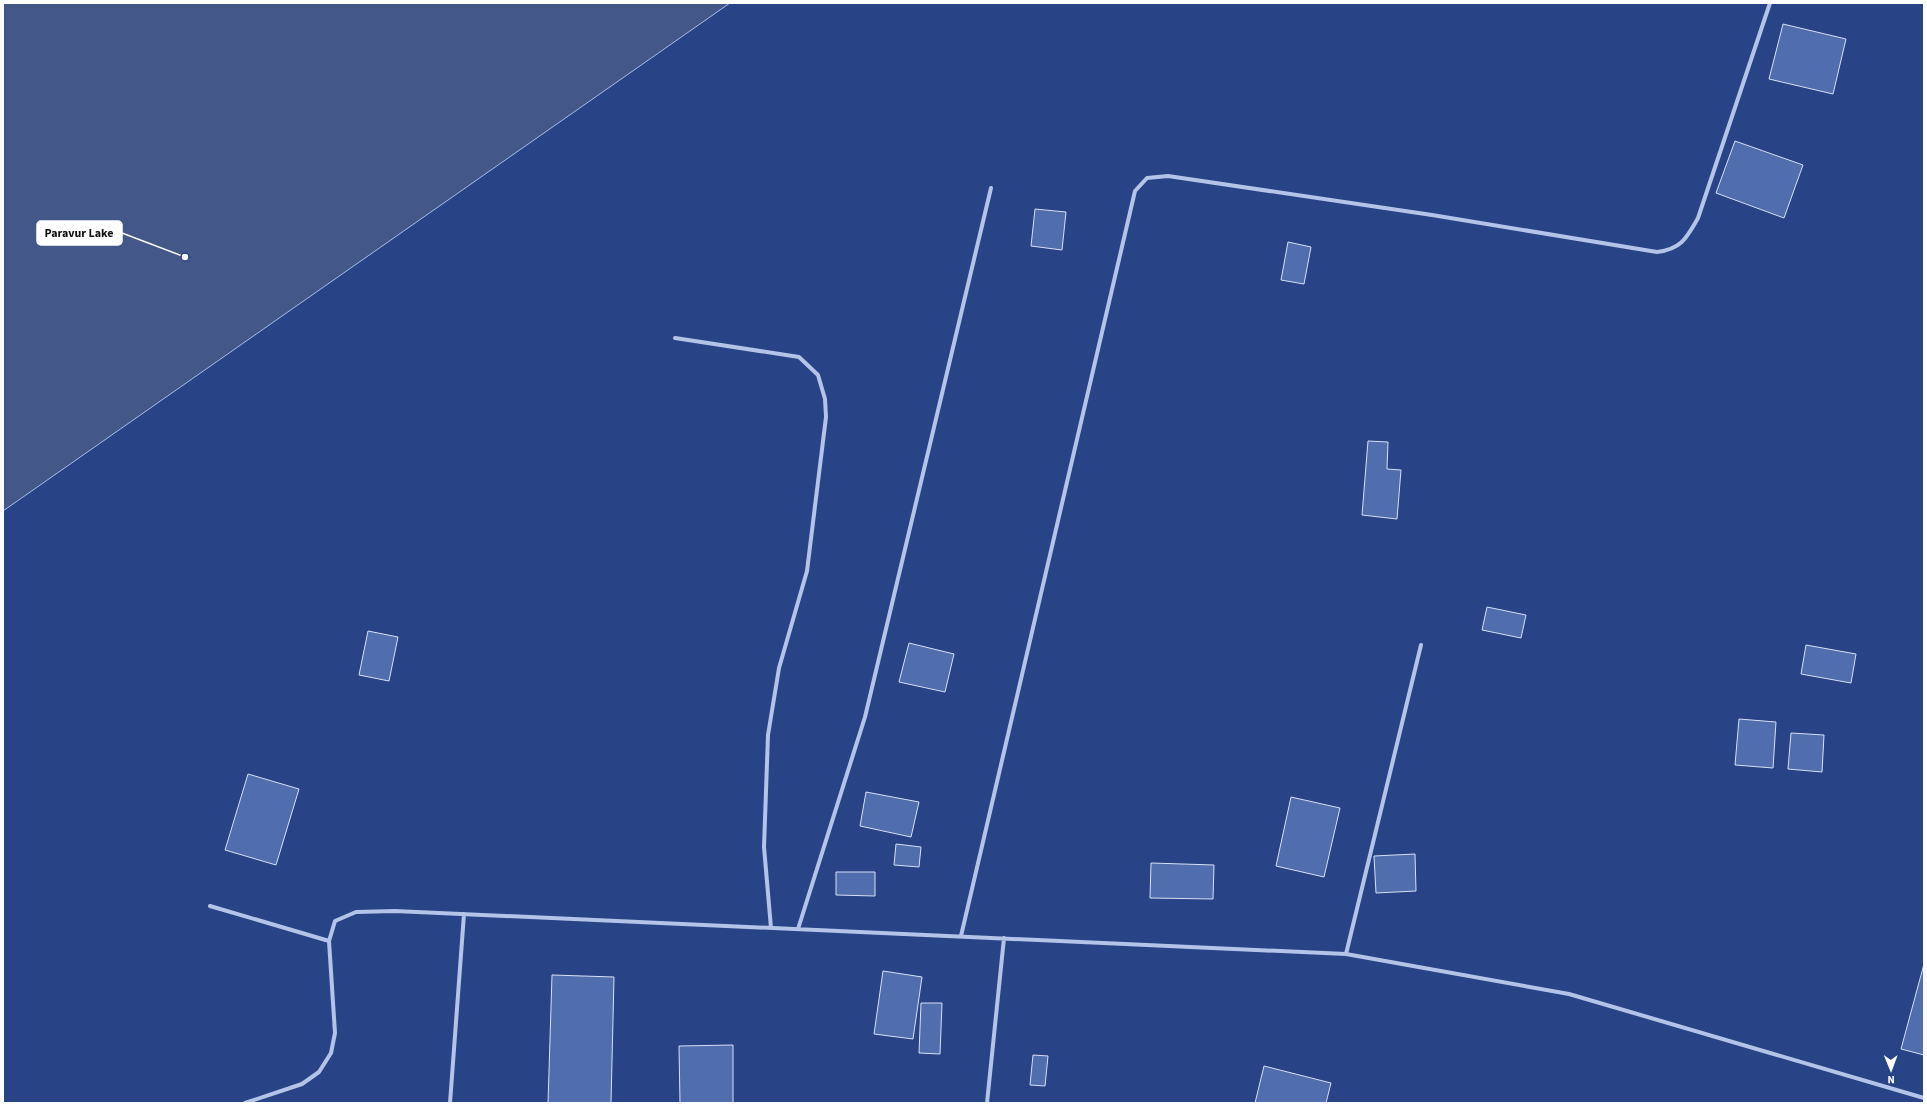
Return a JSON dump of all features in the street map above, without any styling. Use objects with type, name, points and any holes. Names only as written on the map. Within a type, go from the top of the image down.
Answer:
[{"type":"street","points":[[961,936],[1135,191],[1147,178],[1168,176],[1432,215],[1657,252],[1671,250],[1686,239],[1698,218],[1770,3]]},
{"type":"street","points":[[798,929],[865,717],[991,188]]},
{"type":"street","points":[[675,338],[799,357],[818,375],[825,399],[826,417],[807,571],[779,668],[768,735],[764,847],[771,928]]},
{"type":"street","points":[[1346,954],[1421,645]]},
{"type":"street","points":[[210,906],[329,941]]},
{"type":"street","points":[[245,1103],[302,1084],[319,1072],[331,1054],[335,1033],[329,941],[335,921],[356,912],[395,911],[1346,954],[1569,994],[1924,1098]]},
{"type":"street","points":[[450,1103],[464,914]]},
{"type":"street","points":[[987,1103],[1004,938]]},
{"type":"water","points":[[3,3],[730,3],[3,511]]},
{"type":"building","points":[[1783,24],[1846,39],[1833,94],[1769,79]]},
{"type":"building","points":[[1735,141],[1803,165],[1784,218],[1716,193]]},
{"type":"building","points":[[1035,209],[1066,212],[1062,250],[1031,246]]},
{"type":"building","points":[[1288,242],[1311,247],[1304,284],[1281,280]]},
{"type":"building","points":[[1368,441],[1388,442],[1387,469],[1401,470],[1397,519],[1362,515]]},
{"type":"building","points":[[1487,607],[1526,615],[1521,638],[1482,630]]},
{"type":"building","points":[[368,631],[398,637],[389,681],[359,675]]},
{"type":"building","points":[[909,643],[954,654],[945,692],[899,682]]},
{"type":"building","points":[[1806,645],[1856,654],[1851,683],[1801,674]]},
{"type":"building","points":[[1739,719],[1776,722],[1773,768],[1735,765]]},
{"type":"building","points":[[1791,733],[1824,735],[1822,772],[1788,769]]},
{"type":"building","points":[[248,774],[299,789],[276,865],[225,850]]},
{"type":"building","points":[[866,792],[919,802],[911,837],[860,826]]},
{"type":"building","points":[[1291,797],[1340,808],[1324,877],[1276,866]]},
{"type":"building","points":[[896,844],[921,847],[919,867],[894,865]]},
{"type":"building","points":[[1415,854],[1416,891],[1376,893],[1374,856]]},
{"type":"building","points":[[1151,863],[1214,865],[1213,899],[1150,898]]},
{"type":"building","points":[[836,872],[875,872],[875,896],[836,895]]},
{"type":"building","points":[[1924,964],[1924,1055],[1901,1049]]},
{"type":"building","points":[[883,971],[922,977],[913,1039],[874,1034]]},
{"type":"building","points":[[552,975],[614,977],[611,1103],[548,1103]]},
{"type":"building","points":[[921,1003],[942,1003],[940,1054],[919,1053]]},
{"type":"building","points":[[733,1045],[733,1103],[680,1103],[679,1046]]},
{"type":"building","points":[[1033,1055],[1048,1056],[1045,1086],[1030,1085]]},
{"type":"building","points":[[1264,1066],[1331,1083],[1326,1103],[1255,1103]]},
{"type":"place","name":"Paravur Lake","points":[[185,257]]}]
